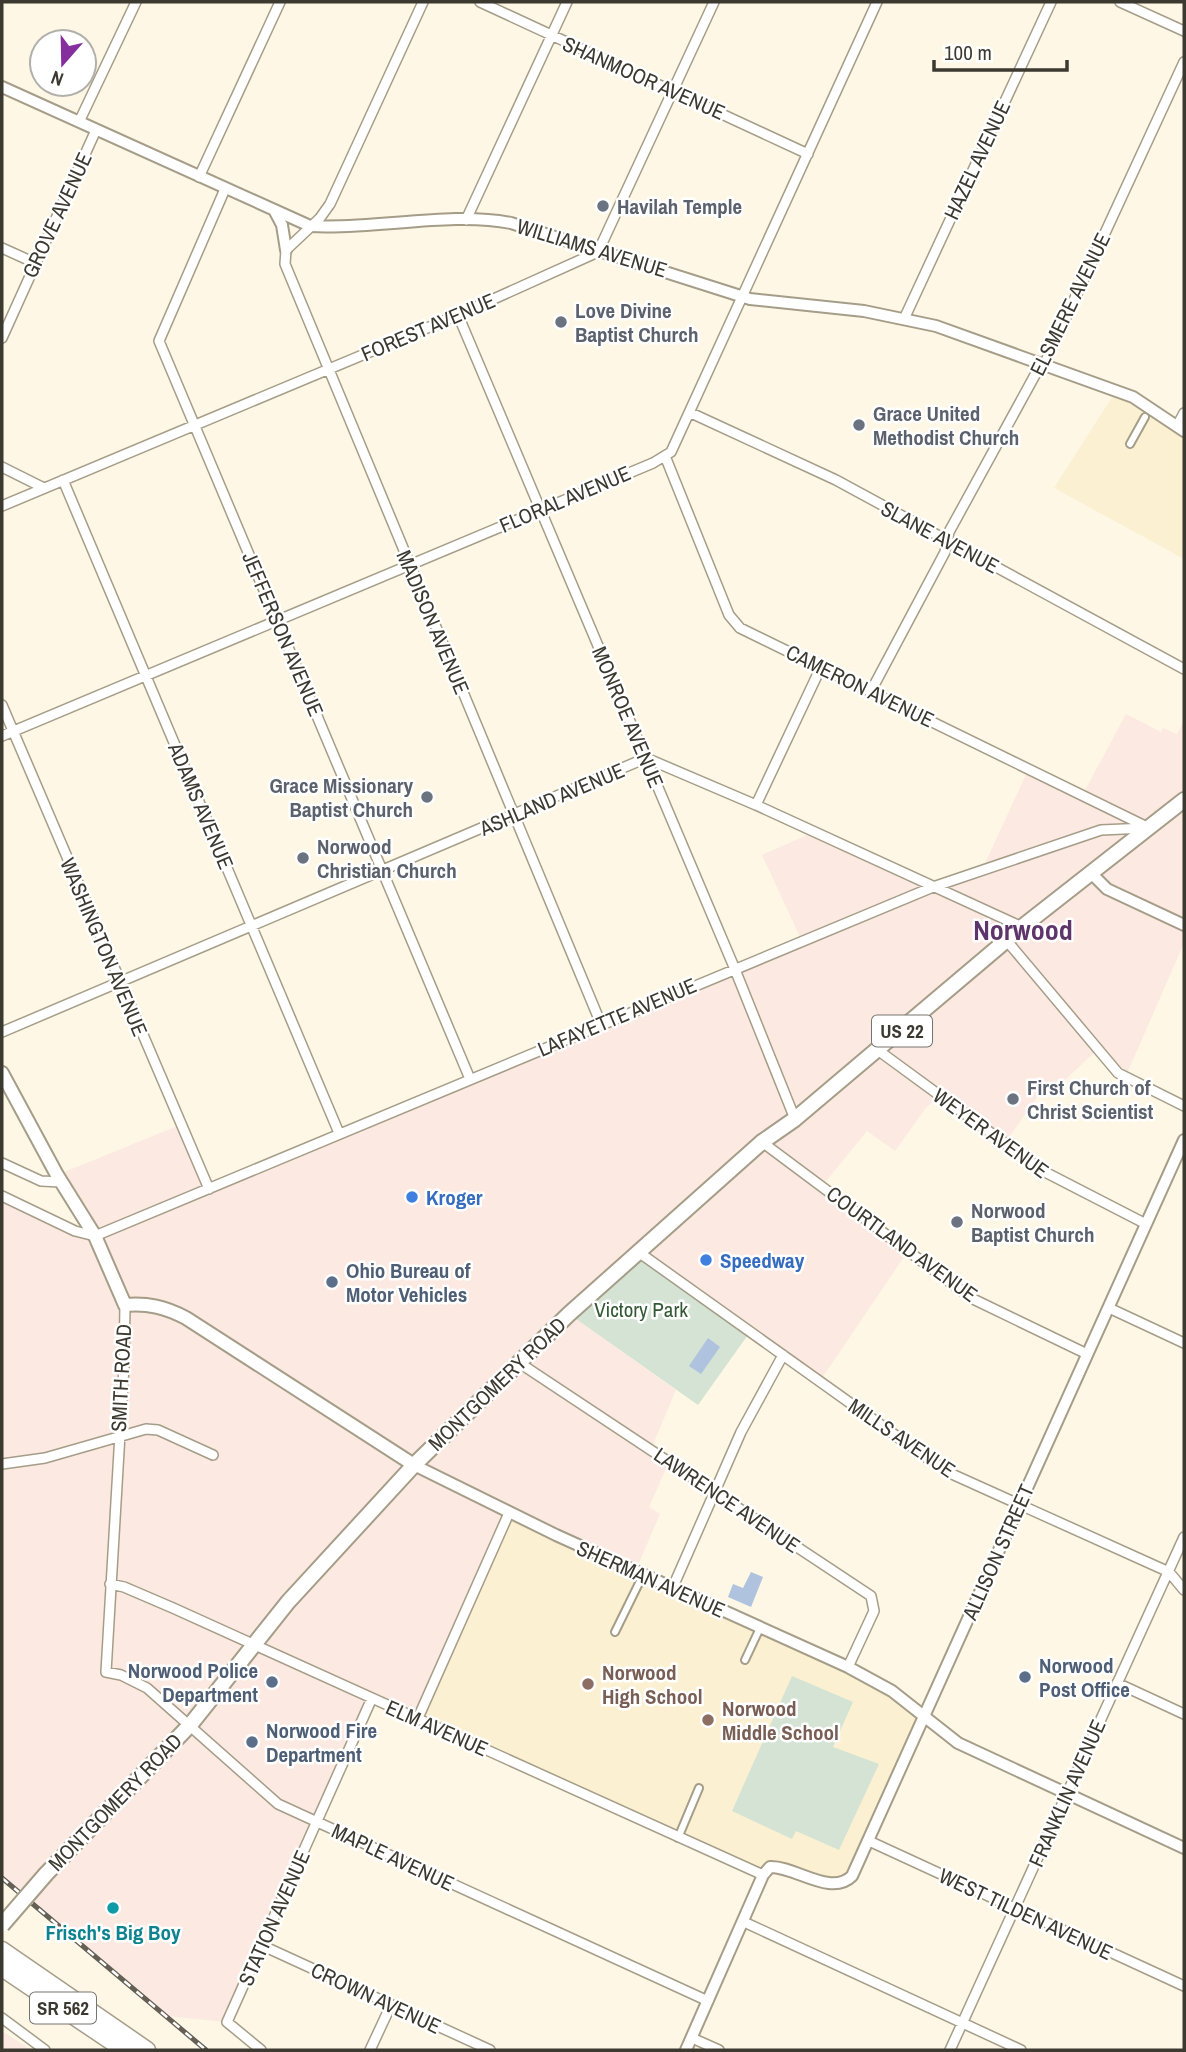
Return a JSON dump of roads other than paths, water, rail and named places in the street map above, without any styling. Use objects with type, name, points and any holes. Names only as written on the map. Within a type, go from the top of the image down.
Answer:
[{"type":"highway","name":"SR 562","points":[[4,1955],[124,2050]]},
{"type":"highway","name":"SR 562","points":[[4,1955],[147,2050]]},
{"type":"main road","name":"MONTGOMERY ROAD","points":[[2,1925],[46,1874],[191,1724],[305,1583],[414,1465],[518,1362],[637,1251],[762,1142],[795,1119],[879,1051],[1022,927],[1184,800]]},
{"type":"main road","name":"SMITH ROAD","points":[[2,1073],[61,1182],[95,1236],[125,1305]]},
{"type":"main road","name":"SHERMAN AVENUE","points":[[125,1305],[156,1306],[186,1318],[414,1465]]},
{"type":"street","name":"GROVE AVENUE","points":[[79,122],[136,2]]},
{"type":"street","points":[[199,177],[280,2]]},
{"type":"street","points":[[286,250],[330,204],[424,2]]},
{"type":"street","name":"SHANMOOR AVENUE","points":[[480,2],[808,154]]},
{"type":"street","points":[[466,220],[567,2]]},
{"type":"street","points":[[598,252],[714,2]]},
{"type":"street","points":[[665,456],[678,441],[741,296],[877,2]]},
{"type":"street","name":"HAZEL AVENUE","points":[[904,319],[921,293],[1051,2]]},
{"type":"street","points":[[1120,2],[1184,31]]},
{"type":"street","name":"ELSMERE AVENUE","points":[[871,691],[948,542],[949,532],[1035,375],[1044,365],[1184,62]]},
{"type":"street","name":"WILLIAMS AVENUE","points":[[2,87],[310,226],[337,228],[466,220],[511,223],[764,302],[855,310],[936,326],[1133,397],[1181,429]]},
{"type":"street","name":"GROVE AVENUE","points":[[2,338],[96,130]]},
{"type":"street","name":"JEFFERSON AVENUE","points":[[226,189],[159,341],[470,1079]]},
{"type":"street","points":[[274,210],[282,225],[286,250]]},
{"type":"street","points":[[2,247],[35,263]]},
{"type":"street","name":"MADISON AVENUE","points":[[286,250],[288,274],[601,1024]]},
{"type":"street","name":"FOREST AVENUE","points":[[2,506],[458,315],[598,252]]},
{"type":"street","name":"MONROE AVENUE","points":[[458,315],[734,967],[795,1119]]},
{"type":"street","name":"SLANE AVENUE","points":[[691,413],[836,480],[1184,669]]},
{"type":"street","points":[[1181,429],[1184,413]]},
{"type":"street","points":[[1130,444],[1145,417]]},
{"type":"street","name":"FLORAL AVENUE","points":[[2,736],[145,673],[278,620],[665,456]]},
{"type":"street","name":"CAMERON AVENUE","points":[[665,456],[734,622],[1148,828]]},
{"type":"street","points":[[2,467],[44,488]]},
{"type":"street","name":"ADAMS AVENUE","points":[[63,480],[339,1133]]},
{"type":"street","points":[[756,804],[821,667]]},
{"type":"street","name":"WASHINGTON AVENUE","points":[[2,705],[209,1188]]},
{"type":"street","name":"ASHLAND AVENUE","points":[[2,1032],[646,758],[756,804],[1022,927]]},
{"type":"street","name":"LAFAYETTE AVENUE","points":[[95,1236],[734,967],[933,887],[1101,830],[1148,828]]},
{"type":"street","points":[[1091,873],[1107,890],[1184,925]]},
{"type":"street","points":[[1007,941],[1118,1073],[1184,1106]]},
{"type":"street","name":"WEYER AVENUE","points":[[879,1051],[1043,1171],[1146,1224]]},
{"type":"street","name":"ALLISON STREET","points":[[763,1875],[770,1867],[780,1867],[832,1884],[842,1883],[852,1876],[1184,1140]]},
{"type":"street","name":"COURTLAND AVENUE","points":[[762,1142],[971,1298],[1087,1354]]},
{"type":"street","points":[[2,1163],[41,1181],[61,1182]]},
{"type":"street","points":[[2,1196],[75,1231],[95,1236]]},
{"type":"street","name":"MILLS AVENUE","points":[[637,1251],[930,1460],[1169,1572],[1184,1590]]},
{"type":"street","name":"SMITH ROAD","points":[[106,1672],[124,1366],[125,1305]]},
{"type":"street","points":[[1110,1308],[1184,1343]]},
{"type":"street","points":[[672,1588],[741,1432],[783,1356]]},
{"type":"street","name":"LAWRENCE AVENUE","points":[[518,1362],[871,1596],[875,1608],[848,1667]]},
{"type":"street","points":[[2,1464],[45,1458],[146,1429],[158,1430],[213,1455]]},
{"type":"street","name":"SHERMAN AVENUE","points":[[414,1465],[509,1513],[848,1667],[892,1691],[958,1743],[1184,1848]]},
{"type":"street","points":[[418,1718],[509,1513]]},
{"type":"street","name":"FRANKLIN AVENUE","points":[[950,2050],[1184,1537]]},
{"type":"street","points":[[615,1632],[643,1575]]},
{"type":"street","name":"ELM AVENUE","points":[[110,1584],[124,1587],[253,1644],[763,1875]]},
{"type":"street","points":[[745,1660],[760,1628]]},
{"type":"street","name":"MAPLE AVENUE","points":[[106,1672],[121,1675],[147,1688],[191,1724],[270,1799],[708,2001]]},
{"type":"street","points":[[1117,1683],[1184,1714]]},
{"type":"street","name":"STATION AVENUE","points":[[261,2050],[227,2022],[372,1698]]},
{"type":"street","points":[[678,1838],[699,1788]]},
{"type":"street","name":"WEST TILDEN AVENUE","points":[[869,1841],[1184,1986]]},
{"type":"street","points":[[686,2050],[763,1875]]},
{"type":"street","points":[[744,1922],[1021,2050]]},
{"type":"street","name":"CROWN AVENUE","points":[[261,1945],[490,2050]]},
{"type":"street","points":[[370,2050],[391,2005]]},
{"type":"street","points":[[2,2018],[45,2050]]},
{"type":"street","points":[[692,2038],[719,2050]]},
{"type":"water","points":[[708,1338],[720,1347],[701,1374],[689,1366]]},
{"type":"water","points":[[751,1572],[763,1577],[751,1607],[728,1597],[733,1584],[743,1588]]},
{"type":"railway","points":[[2,1878],[206,2050]]},
{"type":"place","name":"Havilah Temple","points":[[603,206]]},
{"type":"place","name":"Love Divine Baptist Church","points":[[561,322]]},
{"type":"place","name":"Grace United Methodist Church","points":[[859,425]]},
{"type":"place","name":"Grace Missionary Baptist Church","points":[[427,797]]},
{"type":"place","name":"Norwood Christian Church","points":[[303,858]]},
{"type":"place","name":"First Church of Christ Scientist","points":[[1013,1099]]},
{"type":"place","name":"Kroger","points":[[412,1197]]},
{"type":"place","name":"Norwood Baptist Church","points":[[957,1222]]},
{"type":"place","name":"Speedway","points":[[706,1260]]},
{"type":"place","name":"Ohio Bureau of Motor Vehicles","points":[[332,1282]]},
{"type":"place","name":"Norwood Post Office","points":[[1025,1677]]},
{"type":"place","name":"Norwood Police Department","points":[[272,1682]]},
{"type":"place","name":"Norwood High School","points":[[588,1684]]},
{"type":"place","name":"Norwood Middle School","points":[[708,1720]]},
{"type":"place","name":"Norwood Fire Department","points":[[252,1742]]},
{"type":"place","name":"Frisch's Big Boy","points":[[113,1908]]},
{"type":"district","name":"Norwood","points":[[1023,930]]},
{"type":"park label","name":"Victory Park","points":[[641,1309]]}]
